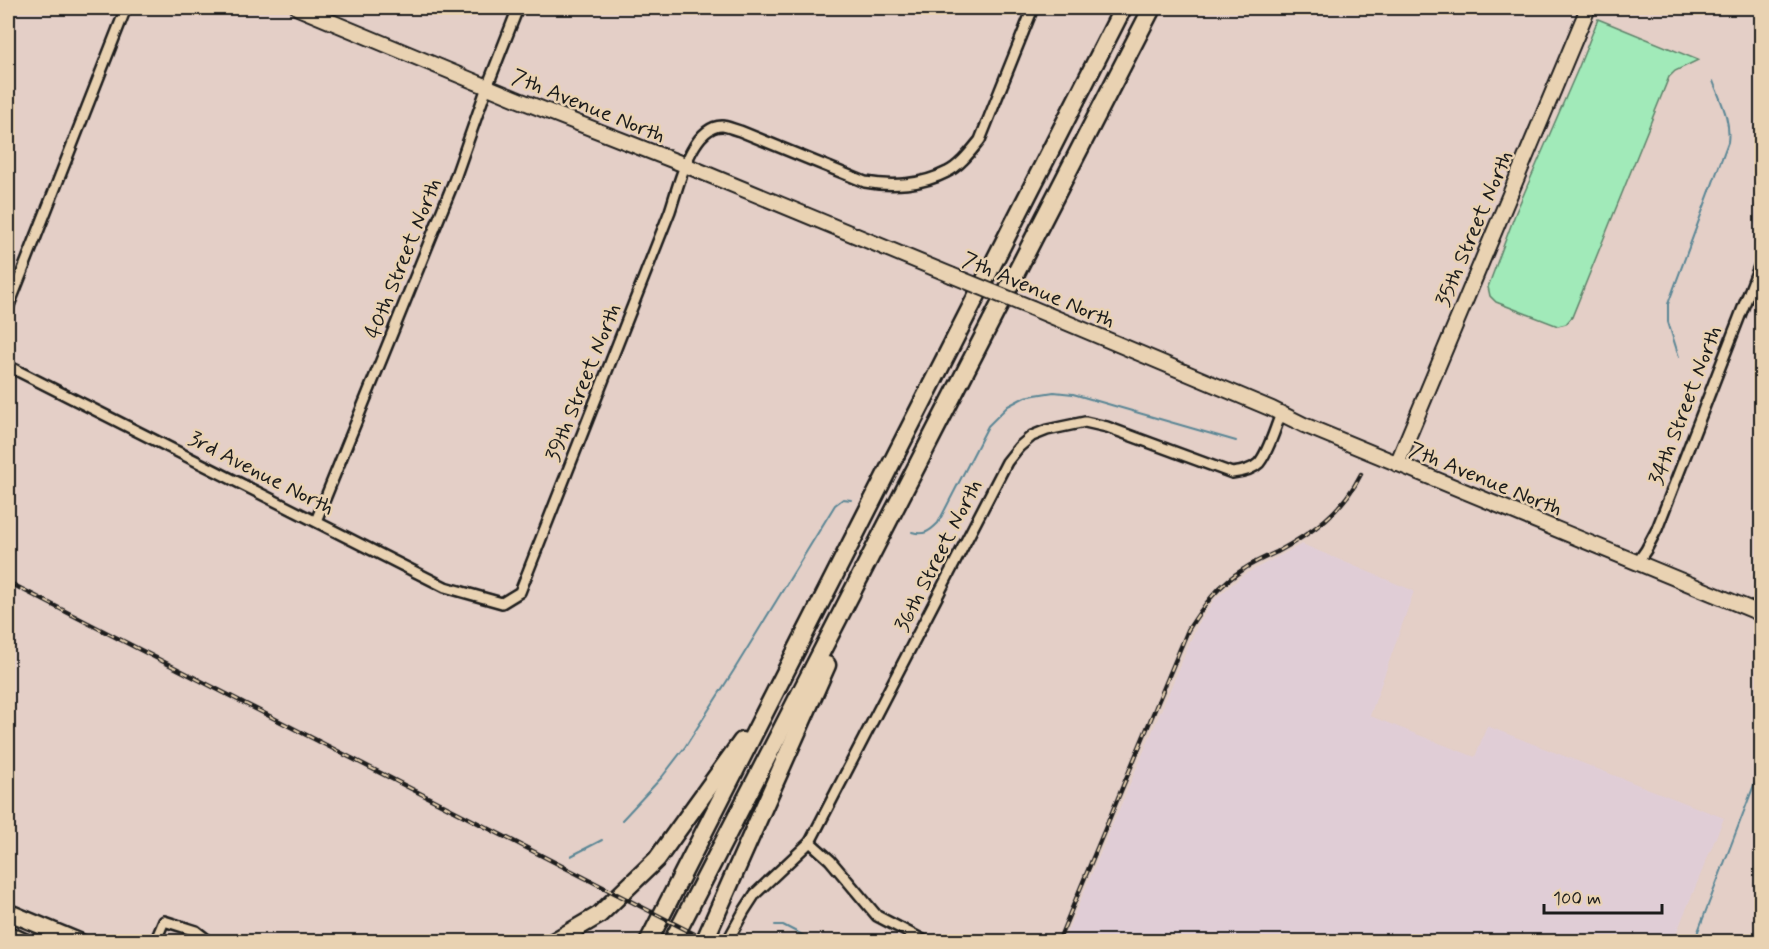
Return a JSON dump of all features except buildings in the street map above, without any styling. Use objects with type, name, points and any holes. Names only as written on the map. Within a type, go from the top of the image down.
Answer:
[{"type":"highway","points":[[648,942],[1122,8]]},
{"type":"highway","points":[[672,942],[1152,8]]},
{"type":"highway","points":[[704,942],[824,671],[871,572],[903,492]]},
{"type":"highway","points":[[553,942],[599,915],[657,859],[775,693]]},
{"type":"main road","points":[[8,912],[80,942]]},
{"type":"main road","points":[[8,934],[25,942]]},
{"type":"street","points":[[8,308],[126,8]]},
{"type":"street","name":"7th Avenue North","points":[[298,8],[1032,308],[1304,425],[1761,614]]},
{"type":"street","name":"40th Street North","points":[[316,521],[454,181],[518,8]]},
{"type":"street","name":"39th Street North","points":[[502,603],[520,592],[670,211],[685,165],[697,141],[710,130],[721,126],[740,131],[865,182],[882,185],[927,180],[949,172],[970,153],[980,140],[1033,8]]},
{"type":"street","name":"35th Street North","points":[[1397,464],[1588,8]]},
{"type":"street","name":"34th Street North","points":[[1637,563],[1658,529],[1761,258]]},
{"type":"street","name":"3rd Avenue North","points":[[8,366],[445,587],[502,603]]},
{"type":"street","name":"36th Street North","points":[[727,942],[756,894],[810,842],[1007,462],[1019,447],[1032,436],[1047,430],[1085,422],[1107,427],[1232,473],[1246,471],[1258,463],[1269,444],[1281,414]]},
{"type":"street","points":[[810,842],[830,860],[877,916],[927,942]]},
{"type":"street","points":[[155,942],[164,921],[196,931],[210,942]]},
{"type":"shaded area","points":[[1302,544],[1414,591],[1370,716],[1475,757],[1487,726],[1724,818],[1673,941],[1063,941],[1197,626],[1214,600],[1243,575]]},
{"type":"green space","points":[[1598,19],[1698,60],[1675,71],[1669,77],[1572,317],[1566,324],[1558,326],[1496,302],[1490,296],[1488,287],[1516,212]]},
{"type":"waterway","points":[[1679,357],[1668,322],[1668,304],[1729,134],[1727,119],[1713,81]]},
{"type":"waterway","points":[[912,532],[926,532],[938,523],[988,426],[1008,406],[1025,397],[1054,392],[1073,394],[1236,441]]},
{"type":"waterway","points":[[622,820],[662,777],[685,747],[835,505],[843,499],[851,500]]},
{"type":"waterway","points":[[1694,942],[1762,764]]},
{"type":"waterway","points":[[571,856],[602,840]]},
{"type":"waterway","points":[[775,925],[783,925],[816,942]]},
{"type":"railway","points":[[1058,942],[1188,630],[1212,596],[1227,581],[1314,529],[1336,510],[1361,474]]},
{"type":"railway","points":[[8,582],[710,942]]}]
